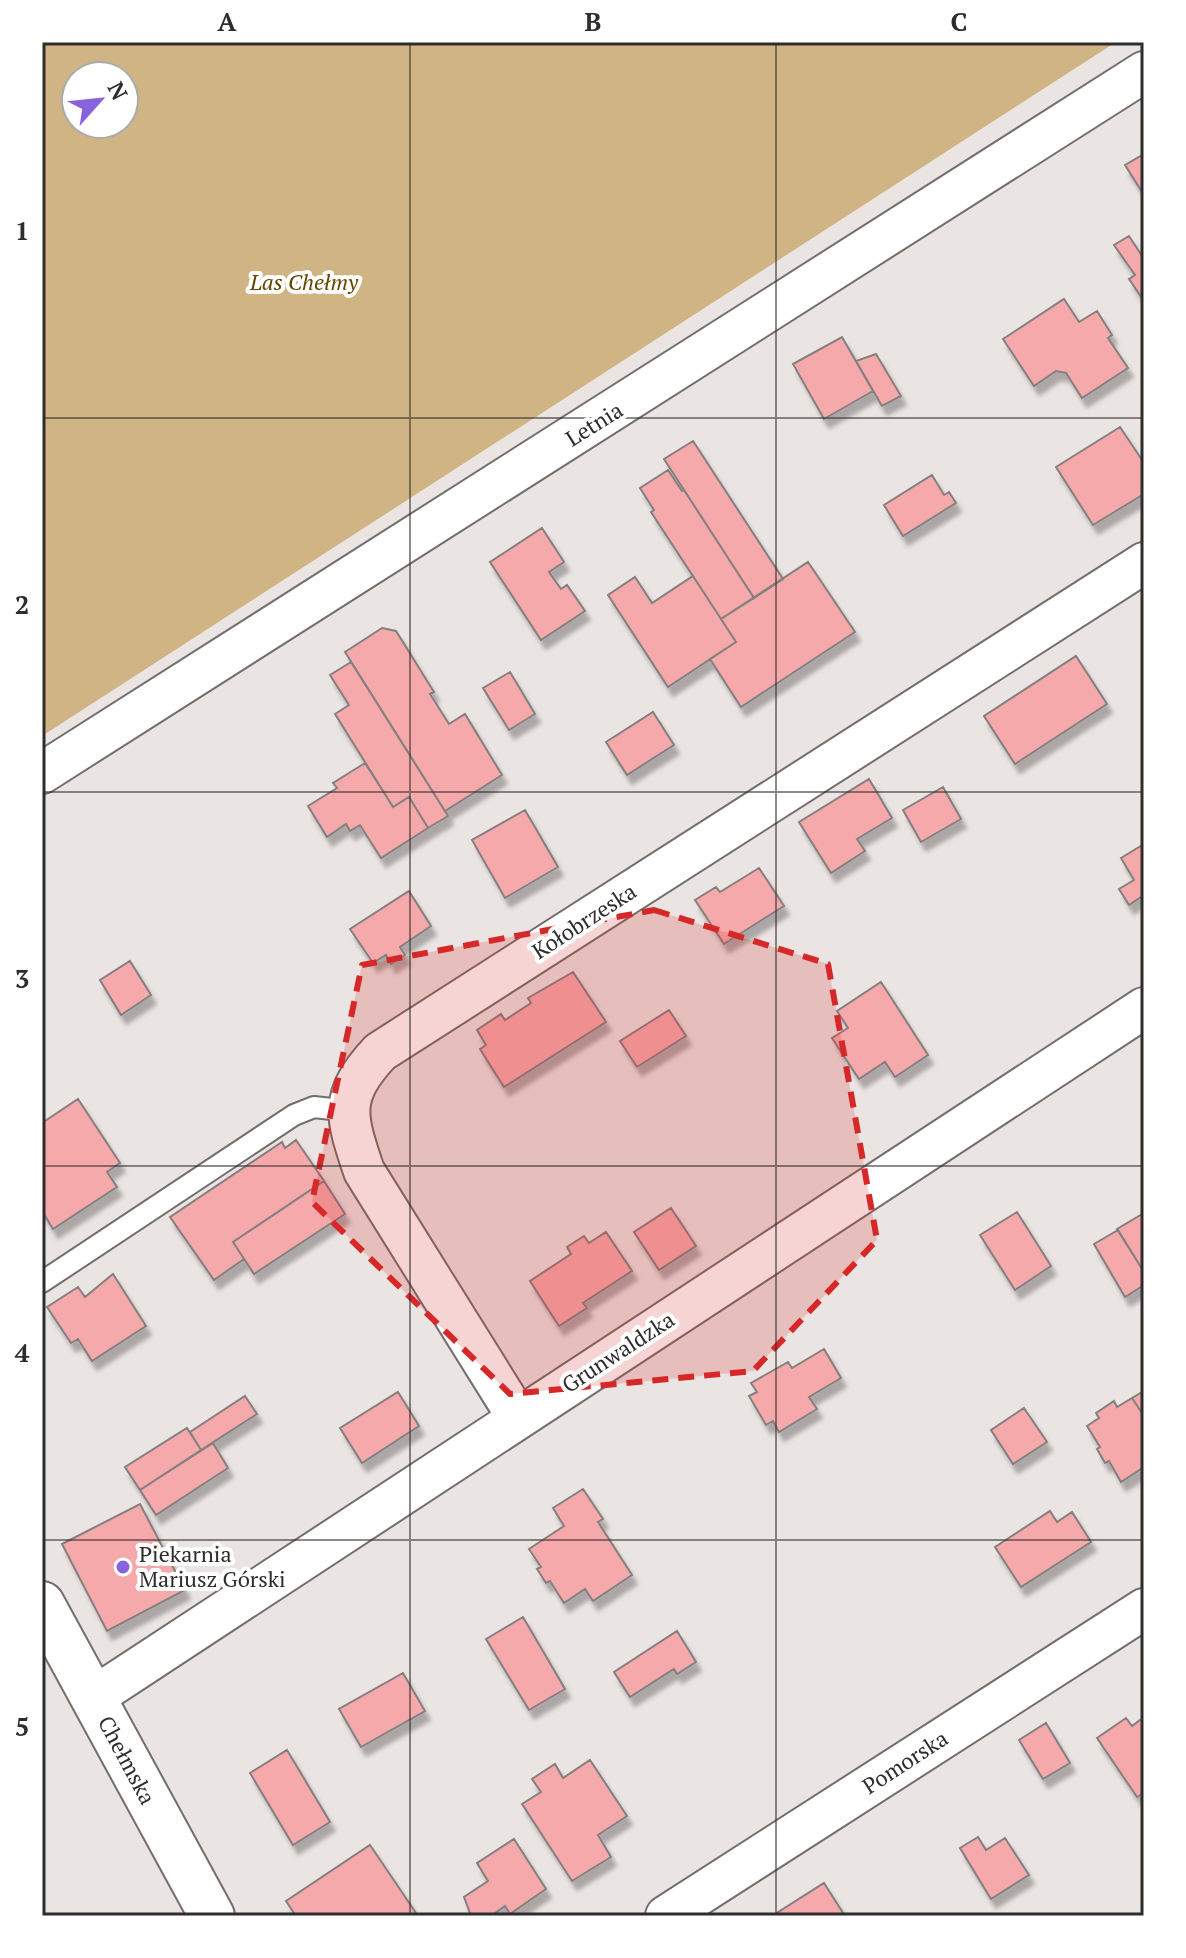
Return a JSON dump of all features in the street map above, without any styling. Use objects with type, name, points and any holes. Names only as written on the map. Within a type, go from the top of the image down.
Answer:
[{"type":"street","name":"Letnia","points":[[42,773],[1144,72]]},
{"type":"street","name":"Kołobrzeska","points":[[518,1418],[364,1171],[353,1139],[348,1102],[361,1072],[380,1052],[1144,563]]},
{"type":"street","name":"Grunwaldzka","points":[[94,1697],[1144,1008]]},
{"type":"street","name":"Chełmska","points":[[42,1604],[212,1916]]},
{"type":"street","name":"Pomorska","points":[[666,1916],[1144,1609]]},
{"type":"lane","points":[[42,1282],[294,1115],[314,1107],[349,1111]]},
{"type":"highlighted area","points":[[654,910],[828,964],[877,1240],[753,1371],[510,1394],[312,1202],[362,965]]},
{"type":"green space","name":"Las Chełmy","points":[[42,42],[1116,42],[42,736]]},
{"type":"building","points":[[1144,154],[1144,195],[1125,165]]},
{"type":"building","points":[[1129,236],[1144,259],[1144,301],[1129,279],[1135,275],[1114,245]]},
{"type":"building","points":[[1064,299],[1079,322],[1097,311],[1112,335],[1108,338],[1128,368],[1082,398],[1066,373],[1056,371],[1034,386],[1003,339]]},
{"type":"building","points":[[842,337],[873,391],[824,419],[793,364]]},
{"type":"building","points":[[876,354],[901,396],[882,406],[856,361]]},
{"type":"building","points":[[1120,427],[1144,463],[1144,494],[1093,525],[1056,467]]},
{"type":"building","points":[[693,441],[783,579],[754,598],[664,459]]},
{"type":"building","points":[[668,470],[754,598],[721,619],[651,512],[654,510],[640,488]]},
{"type":"building","points":[[932,475],[944,495],[949,492],[956,503],[903,536],[884,505]]},
{"type":"building","points":[[542,528],[564,562],[549,572],[561,589],[567,585],[585,611],[541,640],[490,562]]},
{"type":"building","points":[[808,562],[855,632],[741,707],[710,659],[736,642],[721,619]]},
{"type":"building","points":[[693,576],[736,642],[668,687],[608,595],[635,577],[652,603]]},
{"type":"building","points":[[382,628],[396,631],[434,692],[430,694],[449,724],[465,714],[502,775],[445,811],[345,652]]},
{"type":"building","points":[[1076,656],[1107,704],[1015,764],[984,716]]},
{"type":"building","points":[[351,662],[448,816],[428,828],[409,797],[393,807],[335,714],[349,705],[330,675]]},
{"type":"building","points":[[510,672],[535,714],[509,730],[483,688]]},
{"type":"building","points":[[653,712],[674,745],[627,775],[606,742]]},
{"type":"building","points":[[365,763],[393,807],[409,797],[428,828],[381,858],[360,825],[350,831],[346,824],[327,837],[308,806],[337,788],[333,783]]},
{"type":"building","points":[[869,779],[892,818],[857,839],[865,851],[831,873],[799,822]]},
{"type":"building","points":[[943,787],[961,819],[921,842],[903,810]]},
{"type":"building","points":[[525,810],[558,867],[505,898],[472,840]]},
{"type":"building","points":[[1144,844],[1144,895],[1129,905],[1119,889],[1134,880],[1121,858]]},
{"type":"building","points":[[759,868],[784,906],[724,944],[695,900],[716,887],[720,892]]},
{"type":"building","points":[[409,891],[431,926],[400,947],[405,955],[391,964],[386,955],[373,963],[350,929]]},
{"type":"building","points":[[130,961],[151,995],[121,1015],[100,980]]},
{"type":"building","points":[[573,972],[606,1022],[504,1087],[480,1049],[486,1045],[477,1030],[501,1014],[505,1020],[531,1003],[528,998]]},
{"type":"building","points":[[881,982],[928,1055],[895,1077],[885,1062],[859,1079],[832,1038],[848,1028],[837,1011]]},
{"type":"building","points":[[669,1010],[686,1036],[637,1067],[620,1041]]},
{"type":"building","points":[[78,1099],[120,1163],[107,1172],[117,1187],[53,1229],[42,1211],[42,1123]]},
{"type":"building","points":[[296,1140],[324,1181],[233,1242],[244,1259],[214,1280],[170,1217],[282,1142],[285,1148]]},
{"type":"building","points":[[324,1181],[345,1214],[254,1274],[233,1242]]},
{"type":"building","points":[[671,1208],[696,1246],[659,1270],[634,1232]]},
{"type":"building","points":[[1017,1212],[1051,1266],[1015,1290],[980,1235]]},
{"type":"building","points":[[1144,1213],[1144,1272],[1117,1229]]},
{"type":"building","points":[[1118,1230],[1144,1272],[1144,1285],[1125,1297],[1094,1244]]},
{"type":"building","points":[[606,1232],[632,1271],[583,1303],[587,1308],[559,1326],[530,1281],[571,1254],[567,1247],[584,1236],[589,1243]]},
{"type":"building","points":[[113,1274],[146,1326],[92,1361],[78,1339],[71,1343],[47,1307],[78,1287],[85,1297]]},
{"type":"building","points":[[824,1349],[841,1378],[809,1397],[817,1409],[779,1432],[773,1421],[766,1425],[749,1396],[757,1392],[751,1383],[788,1362],[792,1368]]},
{"type":"building","points":[[1144,1391],[1144,1416],[1132,1398]]},
{"type":"building","points":[[398,1392],[419,1426],[362,1463],[340,1428]]},
{"type":"building","points":[[245,1396],[257,1414],[201,1450],[190,1432]]},
{"type":"building","points":[[1132,1398],[1144,1416],[1144,1467],[1121,1482],[1109,1461],[1105,1463],[1097,1449],[1100,1447],[1087,1426],[1099,1418],[1096,1413],[1114,1401],[1117,1407]]},
{"type":"building","points":[[1024,1408],[1047,1442],[1013,1464],[991,1430]]},
{"type":"building","points":[[187,1428],[201,1450],[140,1490],[125,1467]]},
{"type":"building","points":[[213,1443],[228,1468],[156,1515],[140,1490]]},
{"type":"building","points":[[583,1489],[603,1519],[598,1522],[632,1575],[593,1601],[585,1589],[564,1603],[550,1581],[546,1583],[537,1569],[541,1567],[529,1549],[564,1526],[553,1508]]},
{"type":"building","name":"Piekarnia Mariusz Górski","points":[[140,1504],[185,1590],[107,1631],[62,1544]]},
{"type":"building","points":[[1050,1511],[1057,1522],[1072,1512],[1091,1542],[1021,1587],[995,1547]]},
{"type":"building","points":[[523,1617],[565,1689],[529,1710],[486,1639]]},
{"type":"building","points":[[677,1631],[696,1662],[677,1674],[674,1669],[630,1697],[614,1672]]},
{"type":"building","points":[[403,1673],[425,1711],[361,1747],[339,1709]]},
{"type":"building","points":[[1144,1717],[1144,1793],[1137,1797],[1097,1738],[1126,1718],[1132,1726]]},
{"type":"building","points":[[1046,1723],[1070,1763],[1043,1779],[1019,1740]]},
{"type":"building","points":[[287,1750],[330,1822],[293,1845],[250,1773]]},
{"type":"building","points":[[590,1760],[627,1816],[598,1835],[611,1857],[572,1881],[522,1804],[541,1792],[532,1779],[555,1764],[563,1778]]},
{"type":"building","points":[[978,1837],[986,1850],[1005,1838],[1029,1875],[991,1899],[960,1848]]},
{"type":"building","points":[[514,1839],[546,1889],[510,1914],[505,1906],[491,1916],[471,1916],[464,1897],[488,1881],[477,1863]]},
{"type":"building","points":[[370,1845],[418,1916],[296,1916],[286,1901]]},
{"type":"building","points":[[824,1883],[845,1916],[772,1916]]},
{"type":"place","name":"Piekarnia Mariusz Górski","points":[[123,1567]]}]
